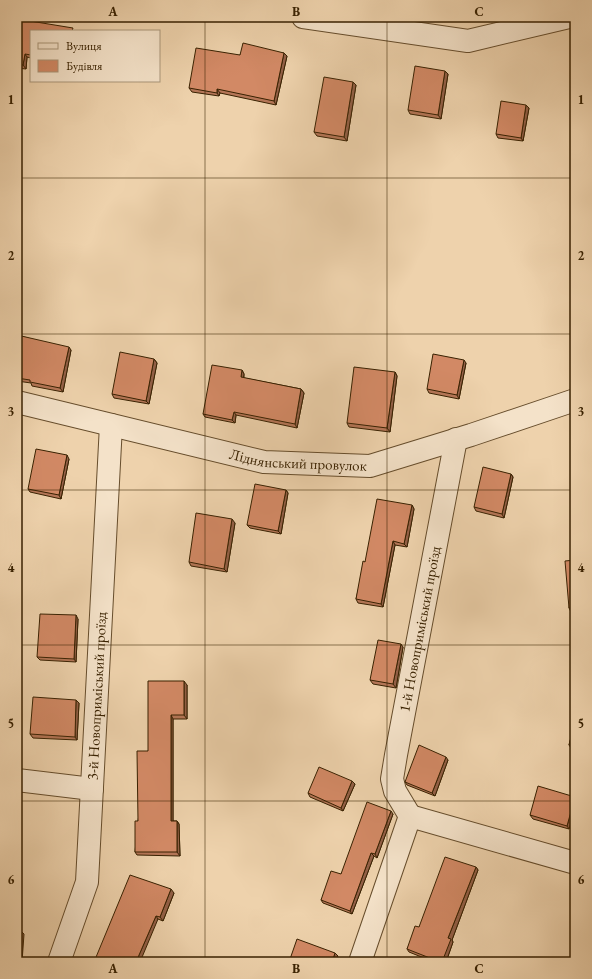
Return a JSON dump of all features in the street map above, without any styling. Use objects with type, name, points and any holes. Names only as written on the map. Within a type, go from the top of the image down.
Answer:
[{"type":"street","points":[[303,17],[468,41],[569,17]]},
{"type":"street","name":"Ліднянський провулок","points":[[17,402],[264,462],[370,466],[575,400]]},
{"type":"street","name":"3-й Новоприміський проїзд","points":[[59,962],[87,882],[111,425]]},
{"type":"street","name":"1-й Новоприміський проїзд","points":[[410,816],[395,791],[392,779],[456,439]]},
{"type":"street","points":[[17,780],[92,789]]},
{"type":"street","points":[[360,962],[410,816],[575,863]]},
{"type":"building","points":[[17,17],[31,17],[30,21],[73,28],[72,30],[30,30],[30,55],[25,54],[23,65],[17,64]]},
{"type":"building","points":[[243,43],[284,53],[274,101],[217,89],[217,93],[189,88],[196,48],[240,55]]},
{"type":"building","points":[[415,66],[445,71],[438,115],[408,110]]},
{"type":"building","points":[[324,77],[353,82],[344,137],[314,132]]},
{"type":"building","points":[[501,101],[526,105],[521,138],[496,134]]},
{"type":"building","points":[[17,335],[69,347],[60,388],[17,378]]},
{"type":"building","points":[[120,352],[154,359],[146,401],[112,394]]},
{"type":"building","points":[[433,354],[464,360],[457,395],[427,389]]},
{"type":"building","points":[[212,365],[242,370],[241,377],[301,389],[295,424],[234,412],[232,420],[203,414]]},
{"type":"building","points":[[354,367],[395,372],[387,428],[347,423]]},
{"type":"building","points":[[36,449],[67,455],[59,495],[28,489]]},
{"type":"building","points":[[483,467],[511,474],[502,514],[474,507]]},
{"type":"building","points":[[255,484],[286,490],[278,531],[247,525]]},
{"type":"building","points":[[377,499],[412,505],[404,544],[393,541],[381,604],[356,599],[363,561],[365,562]]},
{"type":"building","points":[[196,513],[232,519],[224,569],[189,562]]},
{"type":"building","points":[[575,560],[575,608],[569,608],[565,561]]},
{"type":"building","points":[[40,614],[76,615],[74,659],[37,657]]},
{"type":"building","points":[[378,640],[401,644],[393,684],[370,680]]},
{"type":"building","points":[[148,681],[184,681],[184,715],[171,715],[171,821],[177,821],[177,852],[135,852],[135,821],[138,821],[137,751],[148,751]]},
{"type":"building","points":[[33,697],[76,700],[75,737],[30,734]]},
{"type":"building","points":[[575,722],[575,746],[569,745]]},
{"type":"building","points":[[419,745],[446,757],[432,793],[405,782]]},
{"type":"building","points":[[319,767],[352,781],[341,808],[308,793]]},
{"type":"building","points":[[538,786],[575,797],[567,826],[530,815]]},
{"type":"building","points":[[367,802],[391,811],[375,854],[371,853],[350,911],[321,900],[331,871],[341,874]]},
{"type":"building","points":[[445,857],[476,867],[448,938],[451,939],[442,962],[440,962],[407,949],[415,926],[419,927]]},
{"type":"building","points":[[130,875],[171,889],[160,917],[156,916],[136,962],[94,962]]},
{"type":"building","points":[[17,930],[21,931],[19,962],[17,962]]},
{"type":"building","points":[[297,939],[335,953],[332,962],[289,962]]}]
